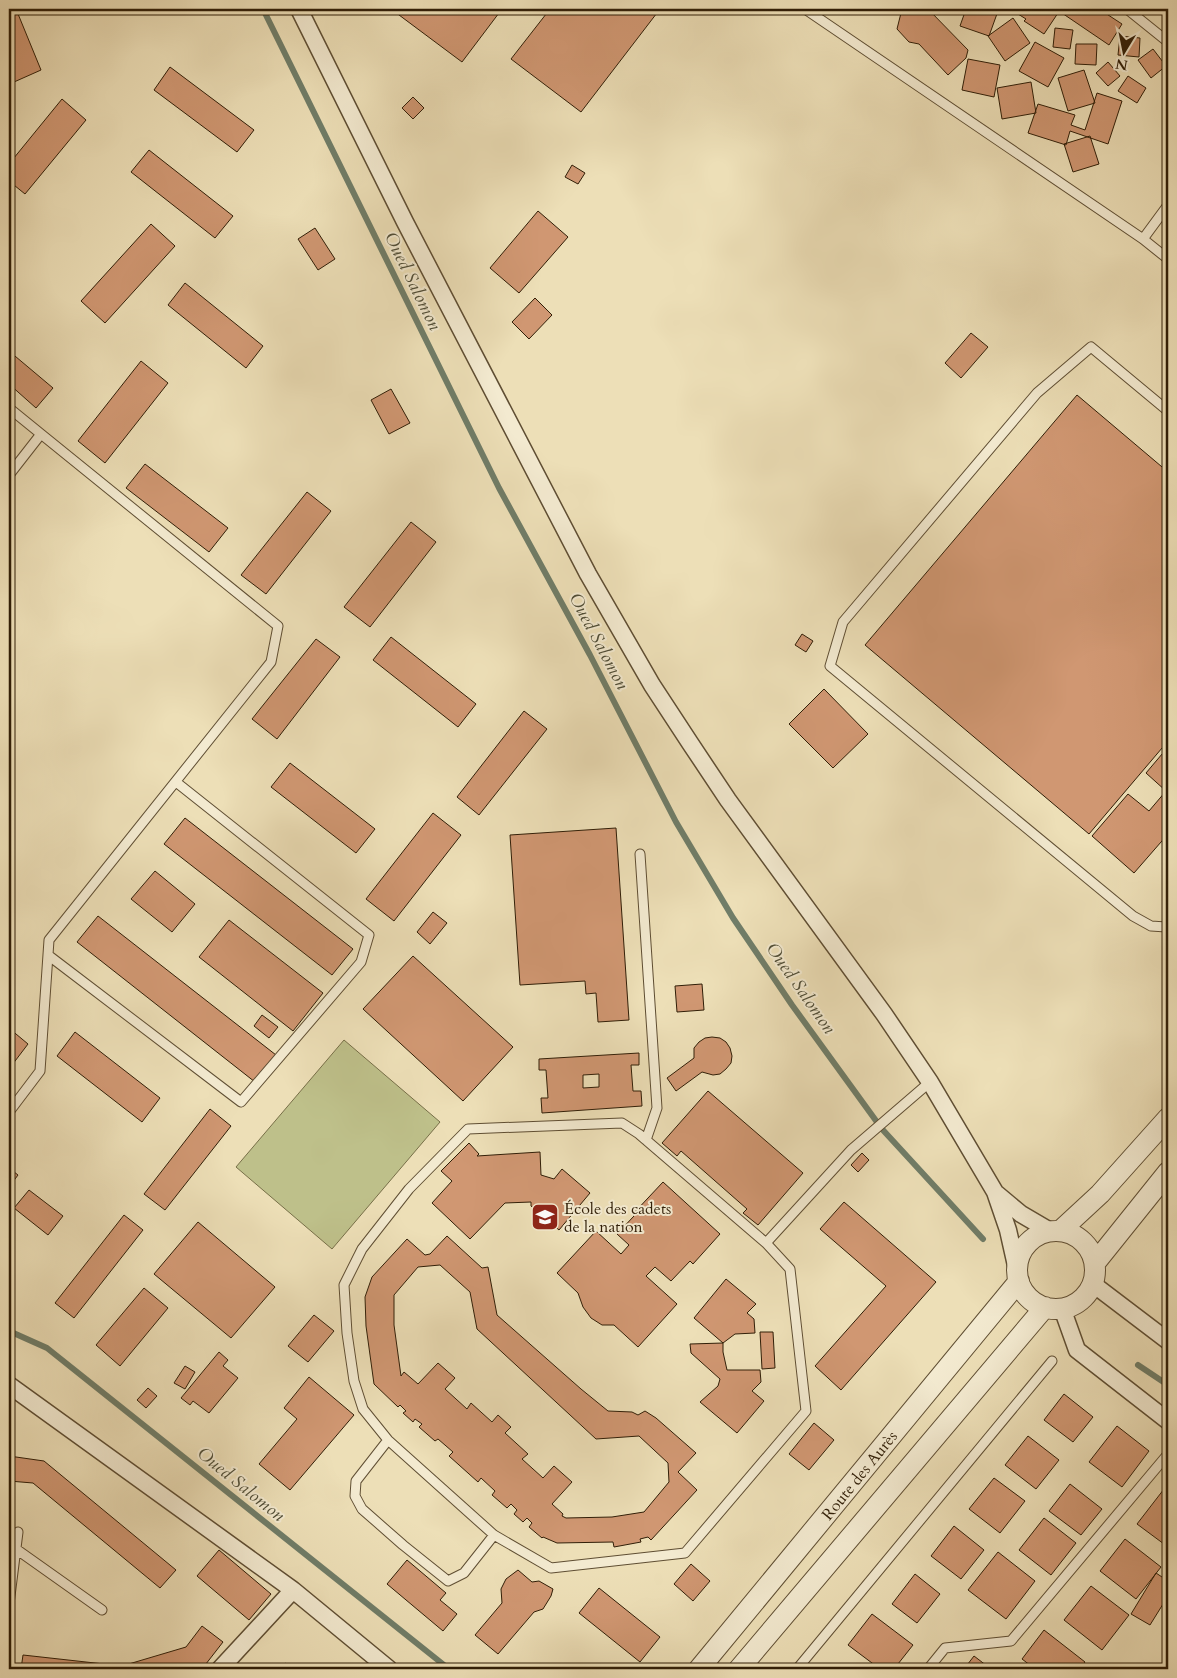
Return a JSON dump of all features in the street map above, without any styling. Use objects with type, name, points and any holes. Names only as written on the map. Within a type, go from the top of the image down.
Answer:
[{"type":"street","points":[[299,9],[404,222],[588,574],[658,694],[723,792],[884,1014],[930,1082],[995,1192],[1008,1230],[1018,1275],[1024,1292],[1034,1302],[1054,1308],[1072,1305],[1081,1300],[1093,1284],[1095,1273],[1093,1255],[1083,1241],[1076,1236],[1055,1231],[1021,1214],[995,1192]]},
{"type":"street","points":[[1018,1275],[1019,1259],[1023,1249],[1030,1241],[1040,1235],[1055,1231],[1100,1194],[1168,1118]]},
{"type":"street","points":[[1095,1263],[1168,1172]]},
{"type":"street","name":"Route des Aurès","points":[[699,1669],[1018,1275]]},
{"type":"street","points":[[1093,1284],[1167,1335]]},
{"type":"street","points":[[1054,1308],[1077,1350],[1168,1421]]},
{"type":"street","name":"Route des Aurès","points":[[739,1669],[1054,1308]]},
{"type":"street","points":[[9,1385],[293,1590],[389,1669]]},
{"type":"street","points":[[220,1669],[293,1590]]},
{"type":"lane","points":[[805,9],[1143,239],[1168,259]]},
{"type":"lane","points":[[1127,9],[1168,42]]},
{"type":"lane","points":[[1143,239],[1168,205]]},
{"type":"lane","points":[[1168,411],[1091,347],[1037,394],[843,622],[830,666],[1133,916],[1151,926],[1166,927],[1168,924]]},
{"type":"lane","points":[[9,408],[278,626],[271,662],[49,940],[40,1072],[9,1112]]},
{"type":"lane","points":[[9,475],[42,434]]},
{"type":"lane","points":[[48,955],[240,1102],[361,962],[370,935],[176,782]]},
{"type":"lane","points":[[640,854],[656,1108],[646,1140]]},
{"type":"lane","points":[[766,1243],[859,1142],[930,1082]]},
{"type":"lane","points":[[622,1123],[646,1140],[766,1243],[790,1269],[806,1411],[685,1553],[550,1568],[494,1535],[388,1440],[363,1409],[354,1381],[347,1333],[344,1285],[362,1248],[409,1190],[468,1129],[622,1123]]},
{"type":"lane","points":[[797,1669],[1052,1360]]},
{"type":"lane","points":[[388,1440],[356,1481],[355,1496],[362,1509],[448,1581],[464,1573],[494,1535]]},
{"type":"lane","points":[[928,1669],[945,1648],[1011,1641],[1168,1454]]},
{"type":"lane","points":[[9,1604],[18,1532]]},
{"type":"lane","points":[[16,1549],[102,1610]]},
{"type":"green space","points":[[344,1040],[440,1122],[332,1249],[236,1167]]},
{"type":"building","points":[[9,9],[16,9],[41,70],[14,82],[9,70]]},
{"type":"building","points":[[391,9],[502,9],[462,62]]},
{"type":"building","points":[[550,9],[660,9],[581,112],[511,59]]},
{"type":"building","points":[[885,9],[928,9],[968,50],[966,58],[948,75],[919,44],[909,42],[897,29],[901,13]]},
{"type":"building","points":[[966,9],[998,11],[989,36],[960,26]]},
{"type":"building","points":[[1010,9],[1052,9],[1058,13],[1044,34]]},
{"type":"building","points":[[1056,9],[1099,9],[1122,24],[1109,45]]},
{"type":"building","points":[[1013,18],[1030,43],[1005,61],[988,36]]},
{"type":"building","points":[[1055,28],[1073,30],[1070,49],[1053,47]]},
{"type":"building","points":[[1120,36],[1140,38],[1139,57],[1118,55]]},
{"type":"building","points":[[1035,42],[1064,58],[1048,87],[1019,71]]},
{"type":"building","points":[[1076,44],[1097,44],[1096,65],[1075,64]]},
{"type":"building","points":[[1153,49],[1166,66],[1151,78],[1138,60]]},
{"type":"building","points":[[968,59],[1000,65],[994,97],[962,90]]},
{"type":"building","points":[[1108,62],[1120,76],[1108,86],[1096,73]]},
{"type":"building","points":[[170,67],[254,130],[237,152],[154,90]]},
{"type":"building","points":[[1084,70],[1095,103],[1068,111],[1058,78]]},
{"type":"building","points":[[1128,76],[1146,88],[1137,103],[1118,91]]},
{"type":"building","points":[[1031,82],[1036,113],[1002,119],[997,88]]},
{"type":"building","points":[[1097,93],[1122,101],[1108,144],[1070,131],[1066,145],[1028,133],[1038,104],[1075,115],[1071,125],[1085,130]]},
{"type":"building","points":[[413,97],[424,108],[413,119],[402,108]]},
{"type":"building","points":[[62,99],[86,120],[25,194],[9,181],[9,164]]},
{"type":"building","points":[[1090,136],[1099,164],[1073,172],[1064,144]]},
{"type":"building","points":[[149,150],[233,216],[215,238],[131,172]]},
{"type":"building","points":[[572,165],[585,173],[578,184],[565,177]]},
{"type":"building","points":[[538,211],[568,237],[519,293],[490,268]]},
{"type":"building","points":[[151,224],[175,246],[105,323],[81,301]]},
{"type":"building","points":[[315,228],[335,259],[318,270],[298,239]]},
{"type":"building","points":[[185,283],[263,346],[246,368],[168,305]]},
{"type":"building","points":[[535,298],[552,315],[529,339],[512,322]]},
{"type":"building","points":[[971,333],[988,347],[961,378],[945,363]]},
{"type":"building","points":[[9,351],[53,388],[36,408],[9,384]]},
{"type":"building","points":[[141,361],[168,383],[105,463],[78,441]]},
{"type":"building","points":[[391,389],[410,423],[389,434],[371,400]]},
{"type":"building","points":[[1077,395],[1168,472],[1168,741],[1089,834],[865,645]]},
{"type":"building","points":[[145,464],[228,528],[209,552],[126,488]]},
{"type":"building","points":[[307,492],[331,511],[266,594],[241,575]]},
{"type":"building","points":[[411,522],[436,542],[370,627],[344,607]]},
{"type":"building","points":[[802,634],[813,641],[806,652],[795,645]]},
{"type":"building","points":[[391,637],[476,704],[458,727],[373,660]]},
{"type":"building","points":[[316,639],[340,657],[277,739],[252,719]]},
{"type":"building","points":[[824,689],[868,734],[833,768],[789,724]]},
{"type":"building","points":[[524,711],[547,729],[479,815],[457,797]]},
{"type":"building","points":[[1168,747],[1168,834],[1134,873],[1092,836],[1128,794],[1149,811],[1166,791],[1146,773]]},
{"type":"building","points":[[290,763],[375,829],[356,853],[271,787]]},
{"type":"building","points":[[433,813],[461,835],[394,921],[366,899]]},
{"type":"building","points":[[185,818],[353,949],[332,975],[164,844]]},
{"type":"building","points":[[616,828],[629,1020],[598,1022],[596,993],[586,994],[585,981],[520,985],[510,835]]},
{"type":"building","points":[[155,871],[195,904],[172,932],[131,899]]},
{"type":"building","points":[[433,912],[447,923],[430,944],[417,932]]},
{"type":"building","points":[[98,916],[276,1055],[255,1082],[77,942]]},
{"type":"building","points":[[229,920],[323,993],[293,1031],[199,957]]},
{"type":"building","points":[[413,956],[513,1047],[463,1101],[363,1009]]},
{"type":"building","points":[[702,984],[704,1010],[677,1012],[675,986]]},
{"type":"building","points":[[262,1015],[278,1027],[269,1038],[254,1026]]},
{"type":"building","points":[[9,1030],[28,1044],[9,1069]]},
{"type":"building","points":[[75,1032],[160,1098],[142,1122],[57,1056]]},
{"type":"building","points":[[705,1038],[720,1038],[726,1042],[732,1056],[731,1063],[720,1074],[713,1075],[702,1072],[676,1091],[667,1078],[694,1058],[694,1048],[699,1042]]},
{"type":"building","points":[[639,1053],[639,1065],[631,1065],[633,1091],[641,1091],[642,1106],[542,1113],[541,1098],[548,1098],[546,1070],[539,1070],[539,1059]],"holes":[[[599,1074],[599,1087],[583,1088],[583,1075]]]},
{"type":"building","points":[[708,1091],[803,1173],[758,1225],[743,1213],[747,1209],[681,1151],[677,1156],[662,1143]]},
{"type":"building","points":[[210,1109],[231,1126],[165,1210],[144,1194]]},
{"type":"building","points":[[469,1143],[479,1154],[477,1156],[540,1152],[541,1175],[554,1179],[562,1169],[590,1193],[559,1230],[531,1206],[531,1202],[505,1203],[470,1239],[432,1203],[452,1181],[441,1171]]},
{"type":"building","points":[[862,1153],[869,1160],[858,1172],[851,1165]]},
{"type":"building","points":[[9,1168],[18,1175],[9,1187]]},
{"type":"building","points":[[663,1182],[720,1234],[693,1264],[690,1261],[671,1281],[655,1267],[646,1276],[677,1304],[638,1347],[614,1325],[602,1325],[591,1318],[583,1307],[578,1293],[557,1273],[596,1231],[621,1254],[629,1245],[617,1234]]},
{"type":"building","points":[[29,1190],[63,1216],[48,1235],[14,1208]]},
{"type":"building","points":[[844,1202],[936,1282],[841,1390],[815,1366],[886,1286],[820,1229]]},
{"type":"building","points":[[124,1215],[143,1230],[74,1318],[55,1303]]},
{"type":"building","points":[[198,1222],[275,1287],[231,1338],[154,1274]]},
{"type":"building","points":[[447,1236],[482,1268],[488,1267],[497,1315],[581,1389],[608,1411],[632,1412],[638,1415],[645,1411],[656,1418],[696,1453],[678,1472],[697,1490],[651,1540],[648,1537],[640,1539],[641,1542],[614,1547],[613,1542],[557,1543],[542,1538],[529,1527],[532,1523],[527,1518],[523,1522],[514,1514],[517,1510],[511,1504],[507,1508],[492,1495],[495,1491],[481,1478],[478,1482],[449,1456],[453,1452],[438,1439],[435,1441],[419,1427],[422,1424],[415,1419],[413,1422],[403,1413],[406,1411],[400,1405],[398,1407],[374,1384],[366,1326],[365,1297],[372,1277],[407,1239],[425,1255],[430,1254]],"holes":[[[440,1265],[470,1292],[477,1329],[596,1439],[639,1436],[668,1463],[669,1482],[644,1512],[612,1517],[566,1518],[562,1516],[563,1514],[552,1504],[572,1482],[554,1466],[543,1478],[522,1459],[528,1454],[505,1433],[511,1427],[498,1415],[492,1422],[471,1403],[467,1409],[445,1389],[455,1378],[438,1363],[418,1384],[404,1372],[401,1376],[394,1325],[394,1295],[418,1267]]]},
{"type":"building","points":[[726,1279],[756,1304],[747,1313],[754,1319],[755,1333],[735,1334],[723,1343],[694,1318]]},
{"type":"building","points":[[144,1288],[168,1308],[120,1366],[96,1345]]},
{"type":"building","points":[[314,1315],[334,1331],[308,1362],[288,1346]]},
{"type":"building","points":[[760,1332],[773,1332],[775,1368],[762,1369]]},
{"type":"building","points":[[723,1343],[727,1370],[760,1370],[761,1382],[752,1391],[764,1401],[737,1433],[700,1402],[718,1386],[720,1379],[691,1353],[690,1344]]},
{"type":"building","points":[[219,1352],[228,1360],[223,1366],[238,1378],[209,1413],[193,1401],[190,1405],[181,1398]]},
{"type":"building","points":[[185,1366],[195,1372],[185,1389],[174,1383]]},
{"type":"building","points":[[309,1377],[354,1415],[290,1490],[259,1464],[297,1419],[284,1408]]},
{"type":"building","points":[[148,1388],[157,1396],[146,1408],[137,1400]]},
{"type":"building","points":[[1064,1394],[1093,1417],[1073,1442],[1044,1420]]},
{"type":"building","points":[[814,1423],[834,1440],[809,1470],[789,1454]]},
{"type":"building","points":[[1117,1426],[1149,1451],[1122,1487],[1089,1462]]},
{"type":"building","points":[[1028,1436],[1059,1460],[1036,1489],[1005,1465]]},
{"type":"building","points":[[9,1456],[44,1461],[176,1570],[160,1588],[33,1483],[9,1481]]},
{"type":"building","points":[[994,1478],[1025,1501],[1000,1533],[969,1509]]},
{"type":"building","points":[[1070,1484],[1102,1509],[1081,1535],[1049,1511]]},
{"type":"building","points":[[1164,1489],[1168,1492],[1168,1547],[1137,1524]]},
{"type":"building","points":[[1044,1518],[1076,1543],[1051,1575],[1019,1550]]},
{"type":"building","points":[[954,1526],[984,1550],[961,1579],[931,1556]]},
{"type":"building","points":[[1125,1539],[1161,1567],[1136,1599],[1100,1571]]},
{"type":"building","points":[[219,1550],[271,1594],[249,1620],[197,1576]]},
{"type":"building","points":[[998,1552],[1035,1581],[1006,1619],[968,1590]]},
{"type":"building","points":[[407,1560],[446,1593],[440,1600],[457,1614],[443,1631],[387,1584]]},
{"type":"building","points":[[691,1564],[710,1581],[693,1601],[674,1584]]},
{"type":"building","points":[[518,1570],[532,1582],[539,1581],[553,1589],[543,1609],[534,1612],[498,1654],[475,1635],[502,1603],[501,1589],[506,1579]]},
{"type":"building","points":[[1156,1573],[1168,1581],[1168,1596],[1150,1625],[1131,1614]]},
{"type":"building","points":[[915,1574],[940,1594],[917,1623],[892,1604]]},
{"type":"building","points":[[1091,1586],[1129,1615],[1102,1650],[1064,1620]]},
{"type":"building","points":[[599,1588],[660,1637],[640,1662],[579,1613]]},
{"type":"building","points":[[872,1614],[913,1645],[894,1669],[880,1669],[848,1645]]},
{"type":"building","points":[[202,1626],[223,1642],[202,1669],[21,1669],[23,1655],[122,1666],[186,1647]]},
{"type":"building","points":[[1044,1630],[1085,1662],[1080,1669],[1035,1669],[1022,1659]]},
{"type":"building","points":[[974,1656],[991,1669],[964,1669]]},
{"type":"building","points":[[285,1663],[293,1669],[279,1669]]},
{"type":"waterway","name":"Oued Salomon","points":[[263,9],[499,488],[590,655],[676,822],[733,918],[792,1005],[882,1129],[983,1239]]},
{"type":"waterway","name":"Oued Salomon","points":[[9,1331],[47,1348],[449,1669]]},
{"type":"waterway","name":"Oued Salomon","points":[[1138,1365],[1168,1385]]},
{"type":"place","name":"École des cadets de la nation","points":[[545,1217]]}]
